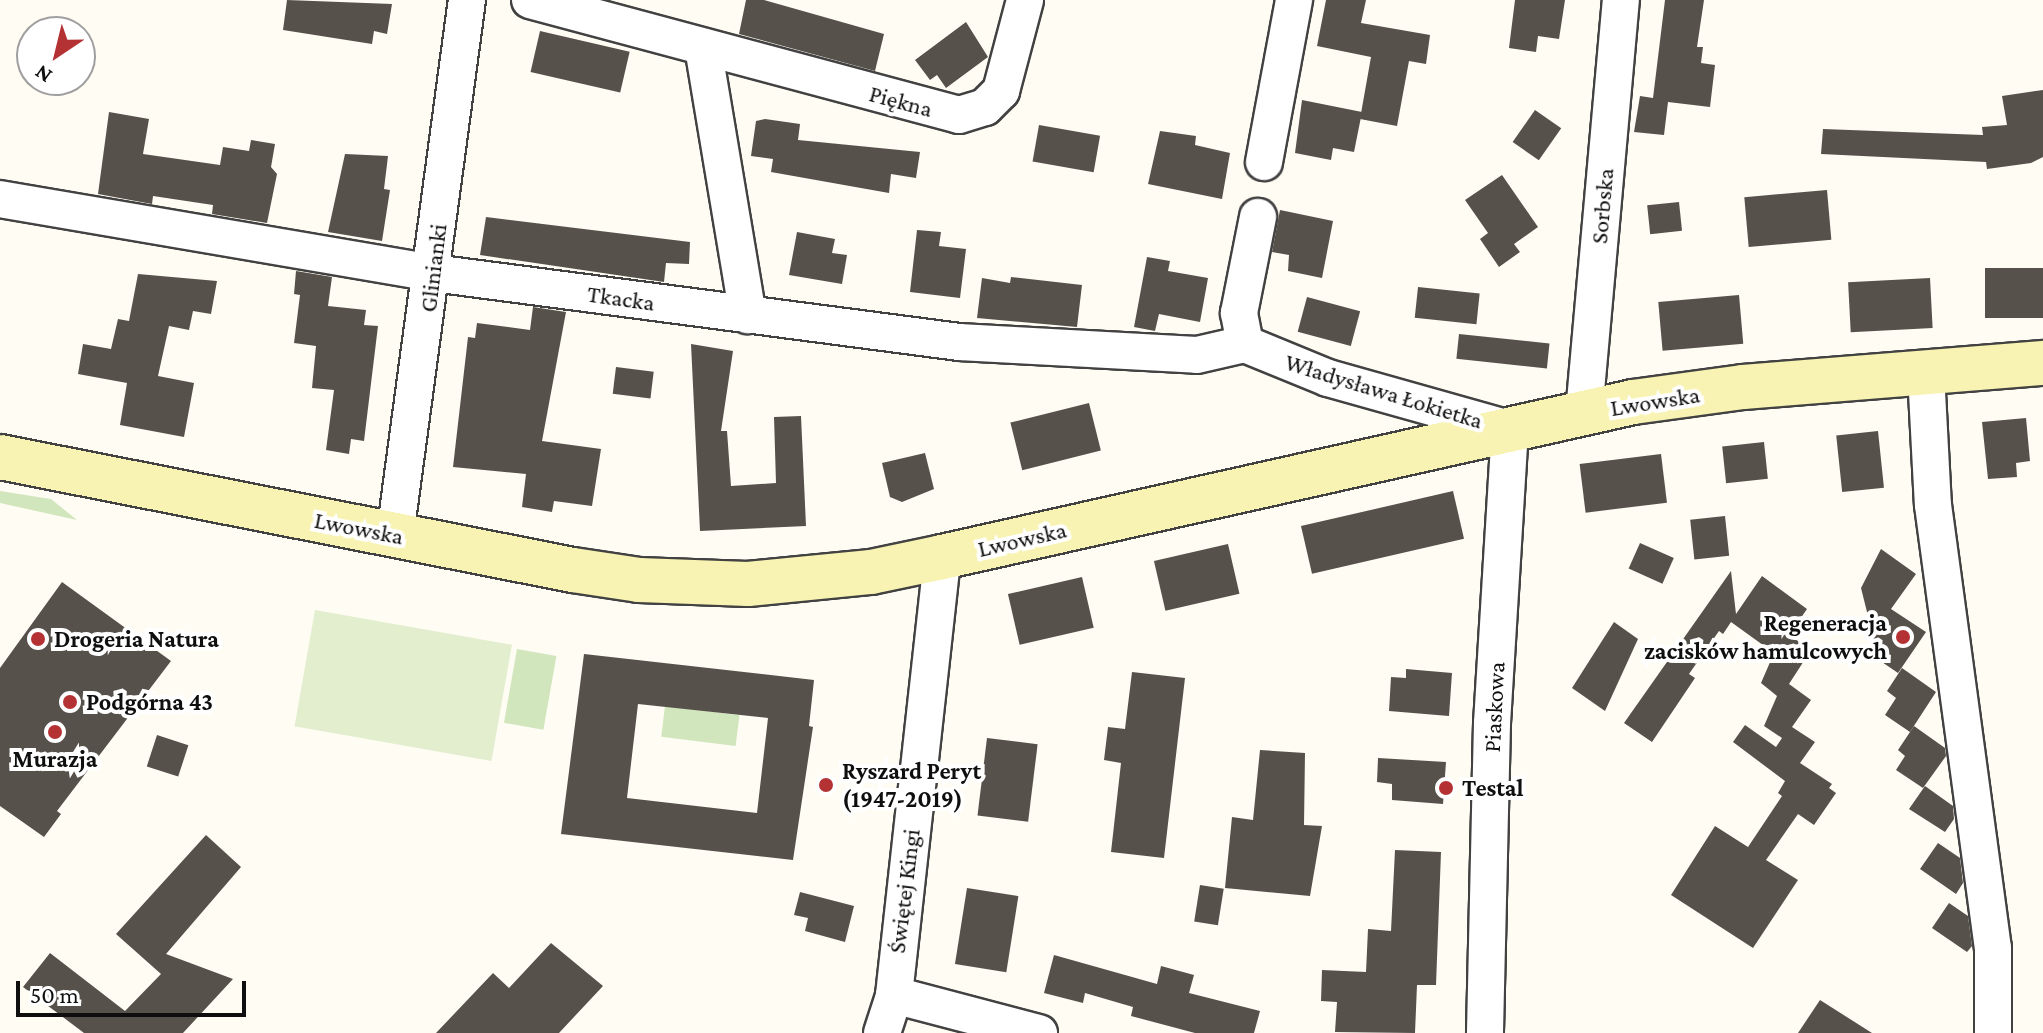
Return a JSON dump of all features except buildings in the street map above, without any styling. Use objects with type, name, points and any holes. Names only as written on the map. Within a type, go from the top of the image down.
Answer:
[{"type":"street","name":"Glinianki","points":[[395,535],[433,273],[467,0]]},
{"type":"street","name":"Piękna","points":[[530,0],[959,115],[985,107],[1001,91],[1025,0]]},
{"type":"street","points":[[1264,162],[1294,0]]},
{"type":"street","name":"Sorbska","points":[[1584,413],[1621,0]]},
{"type":"street","points":[[703,47],[748,315]]},
{"type":"street","name":"Tkacka","points":[[0,199],[433,273],[748,315],[1068,351],[1197,355],[1245,344]]},
{"type":"street","points":[[1245,344],[1239,313],[1258,217]]},
{"type":"street","name":"Władysława Łokietka","points":[[1245,344],[1328,378],[1510,429]]},
{"type":"street","name":"Lwowska","points":[[0,457],[573,570],[697,584],[798,581],[942,557],[1584,413],[1743,387],[2043,363]]},
{"type":"street","points":[[1926,373],[1933,505],[1993,948],[1993,1033]]},
{"type":"street","name":"Piaskowa","points":[[1485,1033],[1492,723],[1510,429]]},
{"type":"street","name":"Świętej Kingi","points":[[882,1033],[894,995],[942,557]]},
{"type":"street","points":[[894,995],[1039,1033]]},
{"type":"green space","points":[[0,491],[51,499],[77,520],[0,503]]},
{"type":"green space","points":[[315,610],[512,645],[491,761],[295,726]]},
{"type":"green space","points":[[517,649],[556,656],[543,730],[504,723]]},
{"type":"green space","points":[[665,706],[739,715],[736,746],[661,737]]},
{"type":"place","name":"Regeneracja zacisków hamulcowych","points":[[1903,637]]},
{"type":"place","name":"Drogeria Natura","points":[[38,639]]},
{"type":"place","name":"Podgórna 43","points":[[70,702]]},
{"type":"place","name":"Murazja","points":[[55,732]]},
{"type":"place","name":"Ryszard Peryt (1947-2019)","points":[[826,785]]},
{"type":"place","name":"Testal","points":[[1446,788]]}]
